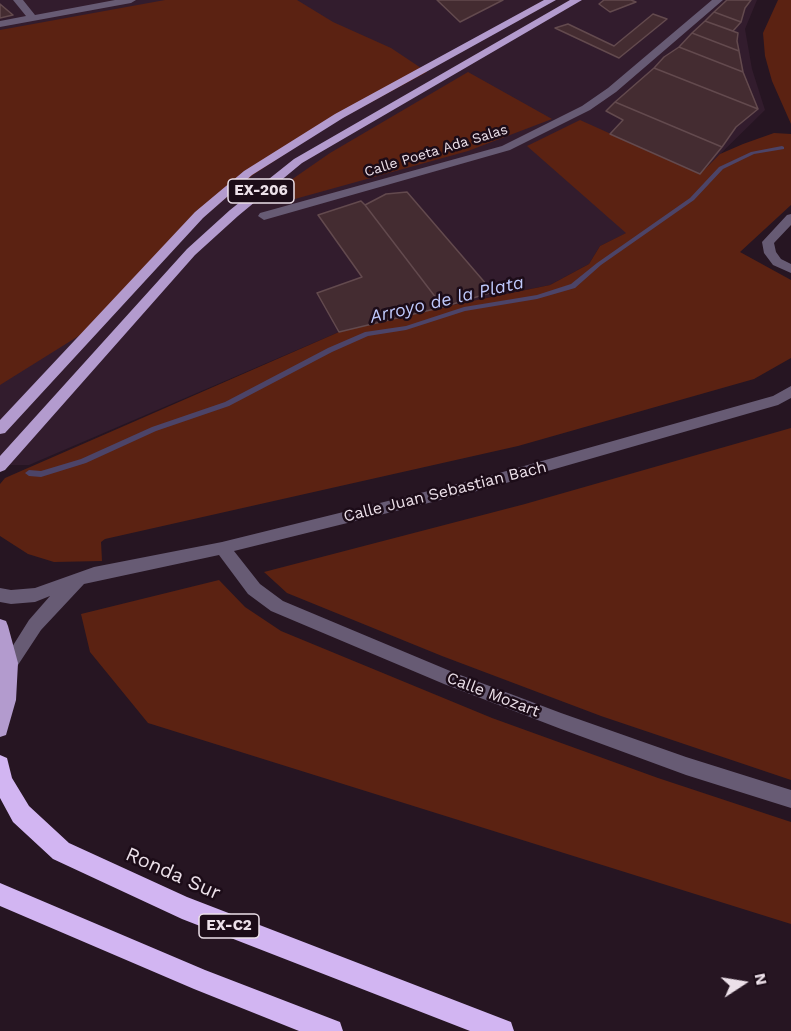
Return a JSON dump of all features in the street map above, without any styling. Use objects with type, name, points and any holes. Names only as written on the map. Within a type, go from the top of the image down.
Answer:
[{"type":"highway","name":"Ronda Sur","points":[[0,765],[2,781],[21,814],[61,851],[182,907],[502,1031]]},
{"type":"highway","points":[[0,894],[202,981],[331,1031]]},
{"type":"main road","points":[[0,429],[199,215],[248,173],[289,145],[339,116],[551,0]]},
{"type":"main road","name":"EX-206","points":[[0,466],[191,252],[252,198],[298,161],[577,0]]},
{"type":"main road","points":[[0,626],[10,663],[8,700],[0,729]]},
{"type":"street","points":[[18,0],[32,18]]},
{"type":"street","points":[[0,24],[131,0]]},
{"type":"street","name":"Calle Poeta Ada Salas","points":[[264,216],[506,148],[586,108],[612,90],[713,1]]},
{"type":"street","points":[[791,218],[768,242],[770,253],[777,262],[791,269]]},
{"type":"street","name":"Calle Juan Sebastian Bach","points":[[0,595],[11,597],[35,595],[94,574],[222,548],[508,477],[778,400],[791,392]]},
{"type":"street","name":"Calle Mozart","points":[[222,548],[254,589],[277,606],[450,679],[561,721],[686,766],[791,799]]},
{"type":"street","name":"Calle Juan Sebastian Bach","points":[[10,663],[34,625],[54,603],[70,587],[94,574]]},
{"type":"shaded area","points":[[0,0],[757,0],[745,29],[752,69],[765,110],[653,220],[600,246],[589,264],[550,285],[339,332],[29,465],[0,465]]},
{"type":"shaded area","points":[[165,0],[297,0],[333,22],[391,48],[427,72],[329,125],[253,175],[195,224],[93,327],[0,385],[0,30]]},
{"type":"shaded area","points":[[778,0],[791,0],[791,124],[772,81],[765,56],[763,33]]},
{"type":"shaded area","points":[[468,72],[552,119],[468,151],[284,202],[277,202],[271,197],[278,189],[330,153]]},
{"type":"shaded area","points":[[580,120],[700,174],[720,154],[774,133],[791,134],[791,205],[740,252],[791,280],[791,358],[754,379],[518,446],[105,539],[101,542],[102,561],[54,562],[28,554],[0,536],[0,484],[5,478],[339,332],[550,285],[589,264],[600,246],[626,233],[527,146]]},
{"type":"shaded area","points":[[791,428],[791,780],[601,716],[442,656],[287,593],[264,572],[525,504]]},
{"type":"shaded area","points":[[219,580],[245,607],[281,631],[492,718],[658,778],[791,822],[791,924],[148,723],[90,652],[81,614]]},
{"type":"building","points":[[437,0],[503,0],[460,22]]},
{"type":"building","points":[[604,0],[636,2],[610,12],[599,4]]},
{"type":"building","points":[[727,0],[751,0],[745,8],[741,22],[714,12]]},
{"type":"building","points":[[0,4],[13,15],[0,18]]},
{"type":"building","points":[[714,12],[741,22],[733,31],[705,21]]},
{"type":"building","points":[[653,14],[667,19],[619,58],[555,28],[568,24],[614,46]]},
{"type":"building","points":[[705,21],[738,33],[739,51],[692,33]]},
{"type":"building","points":[[692,33],[739,51],[743,72],[679,47]]},
{"type":"building","points":[[679,47],[743,72],[758,109],[654,68],[664,57]]},
{"type":"building","points":[[654,68],[758,109],[736,127],[722,147],[615,102]]},
{"type":"building","points":[[615,102],[722,147],[700,174],[610,134],[623,120],[606,111]]},
{"type":"building","points":[[407,192],[493,292],[443,307],[365,205],[386,194]]},
{"type":"building","points":[[361,201],[443,307],[339,332],[317,293],[362,277],[318,215]]},
{"type":"waterway","name":"Arroyo de la Plata","points":[[29,473],[41,474],[83,461],[154,429],[227,404],[330,350],[367,334],[406,328],[464,309],[537,297],[573,286],[599,264],[692,199],[721,168],[753,153],[782,148]]}]
